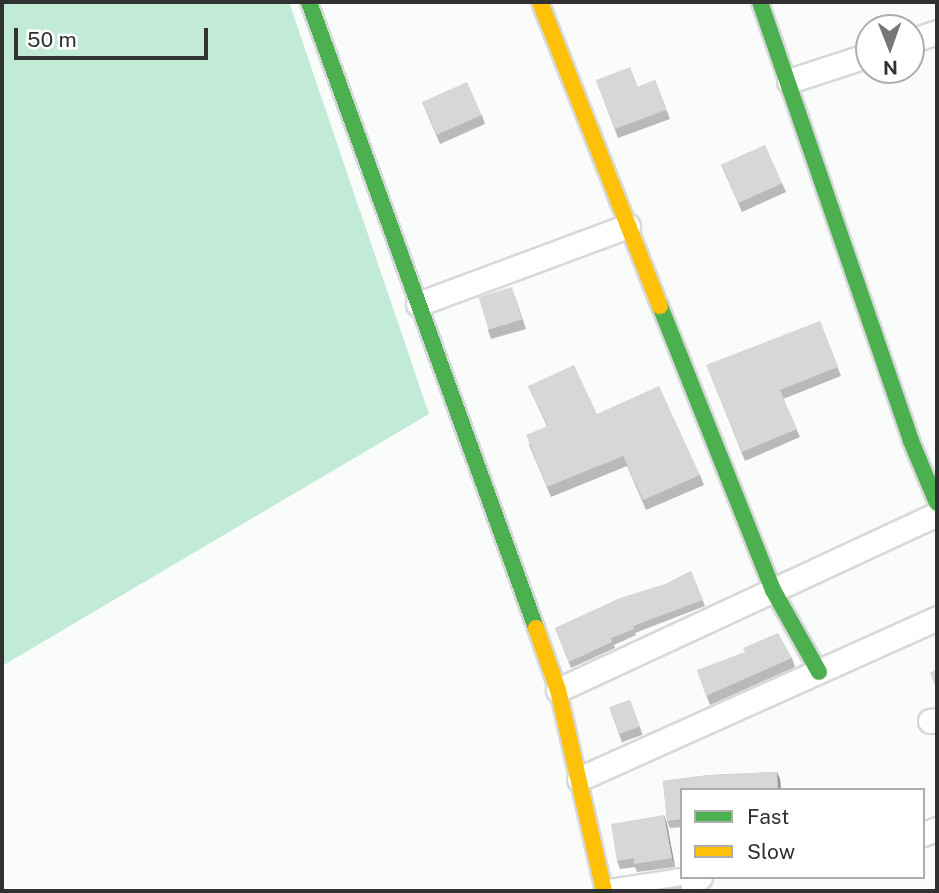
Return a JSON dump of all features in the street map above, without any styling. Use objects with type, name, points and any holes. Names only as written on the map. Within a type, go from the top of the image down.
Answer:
[{"type":"street","points":[[309,2],[558,690],[607,891],[687,879]]},
{"type":"street","points":[[540,2],[773,590],[819,672]]},
{"type":"street","points":[[760,2],[911,441],[937,503]]},
{"type":"street","points":[[789,81],[855,60]]},
{"type":"street","points":[[418,304],[628,226]]},
{"type":"street","points":[[558,690],[937,514]]},
{"type":"street","points":[[579,779],[937,618]]},
{"type":"green space","points":[[2,2],[289,2],[429,414],[2,666]]},
{"type":"building","points":[[630,67],[638,87],[655,80],[666,110],[615,129],[596,80]]},
{"type":"building","points":[[467,82],[482,115],[437,135],[422,102]]},
{"type":"building","points":[[765,145],[782,183],[738,203],[721,165]]},
{"type":"building","points":[[512,287],[522,320],[488,330],[479,297]]},
{"type":"building","points":[[820,321],[838,367],[780,390],[797,429],[742,452],[706,365]]},
{"type":"building","points":[[574,365],[597,414],[659,386],[700,475],[643,500],[623,456],[547,487],[526,435],[548,426],[528,386]]},
{"type":"building","points":[[691,571],[703,600],[633,626],[634,629],[611,638],[612,642],[569,662],[555,628],[620,598],[668,583]]},
{"type":"building","points":[[778,633],[792,658],[706,696],[697,670],[745,652],[743,648]]},
{"type":"building","points":[[937,669],[937,690],[930,673]]},
{"type":"building","points":[[630,700],[640,726],[619,734],[609,708]]},
{"type":"building","points":[[777,772],[778,788],[680,788],[680,819],[667,821],[663,781],[709,775]]},
{"type":"building","points":[[664,815],[672,858],[634,864],[634,858],[617,861],[611,824]]},
{"type":"building","points":[[682,885],[682,891],[642,891]]},
{"type":"traffic: fast","points":[[309,2],[536,628]]},
{"type":"traffic: fast","points":[[760,2],[911,441],[937,503]]},
{"type":"traffic: fast","points":[[660,306],[773,590],[819,672]]},
{"type":"traffic: slow","points":[[540,2],[660,306]]},
{"type":"traffic: slow","points":[[536,628],[558,690],[604,891]]}]
